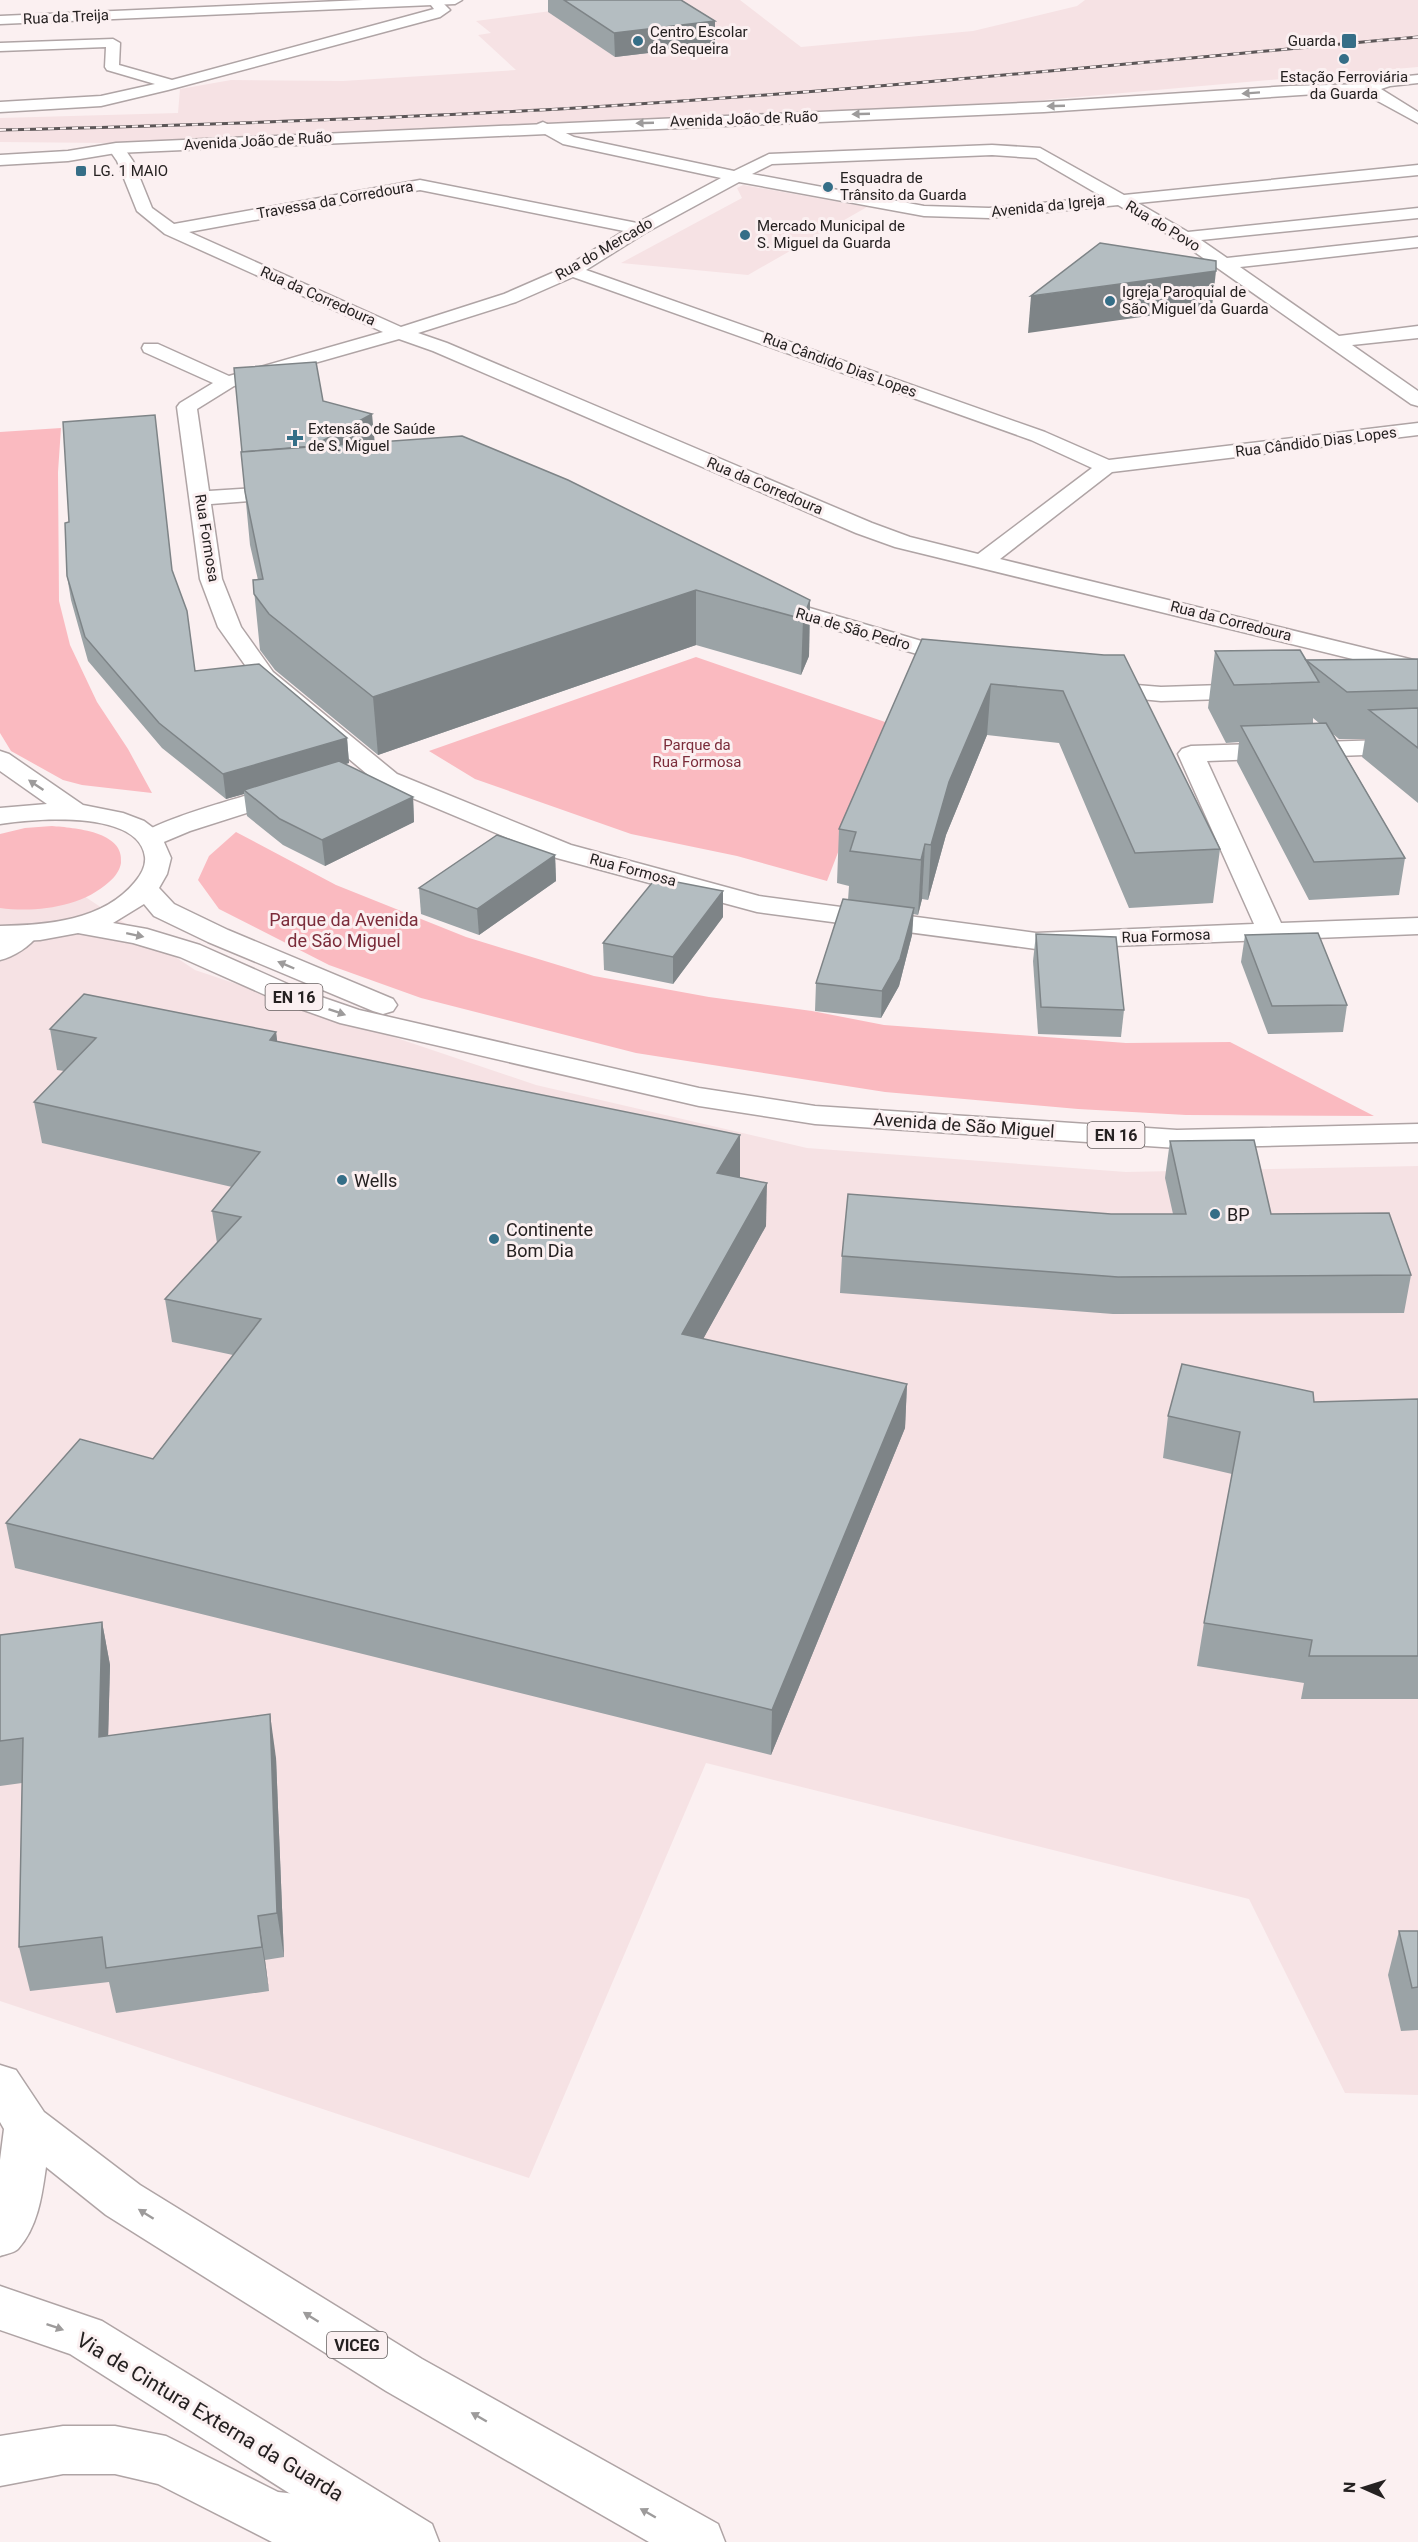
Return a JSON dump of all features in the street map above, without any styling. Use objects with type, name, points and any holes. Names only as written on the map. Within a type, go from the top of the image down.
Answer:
[{"type":"main road","name":"Rua da Treija","points":[[0,20],[455,0]]},
{"type":"main road","points":[[0,107],[101,100],[172,84],[435,14],[442,10],[433,1]]},
{"type":"main road","points":[[0,47],[113,43],[112,66],[172,84]]},
{"type":"main road","name":"Avenida João de Ruão","points":[[116,148],[543,127],[1092,105],[1320,88],[1372,88],[1387,82],[1418,79]]},
{"type":"main road","points":[[1372,88],[1379,96],[1418,118]]},
{"type":"main road","name":"Avenida da Igreja","points":[[543,127],[569,141],[734,176],[924,211],[989,213],[1418,170]]},
{"type":"main road","points":[[0,147],[68,144],[116,148]]},
{"type":"main road","points":[[0,160],[68,156],[116,148]]},
{"type":"main road","name":"Rua da Corredoura","points":[[116,148],[125,161],[145,211],[171,230],[400,333],[452,352],[864,528],[903,542],[1418,668]]},
{"type":"main road","name":"Rua do Povo","points":[[734,176],[769,159],[992,150],[1040,153],[1185,237],[1418,400]]},
{"type":"main road","name":"Rua do Mercado","points":[[400,333],[510,298],[572,271],[639,229],[734,176]]},
{"type":"main road","name":"Travessa da Corredoura","points":[[171,230],[420,185],[639,229]]},
{"type":"main road","points":[[1185,237],[1418,213]]},
{"type":"main road","points":[[1224,264],[1418,242]]},
{"type":"main road","name":"Rua Cândido Dias Lopes","points":[[572,271],[1038,436],[1107,467],[1418,429]]},
{"type":"main road","points":[[1335,342],[1418,332]]},
{"type":"main road","name":"Rua Formosa","points":[[400,333],[227,382],[187,407],[211,579],[230,627],[264,677],[362,770],[562,850],[757,904],[1036,941],[1418,926]]},
{"type":"main road","points":[[151,348],[227,382]]},
{"type":"main road","points":[[983,561],[1107,467]]},
{"type":"main road","points":[[200,498],[307,490]]},
{"type":"main road","name":"Rua de São Pedro","points":[[751,597],[804,615],[982,666]]},
{"type":"main road","points":[[1385,680],[1418,668]]},
{"type":"main road","points":[[1076,688],[1161,694],[1280,690]]},
{"type":"main road","points":[[1271,932],[1191,754],[1418,746]]},
{"type":"main road","points":[[0,759],[73,810]]},
{"type":"main road","points":[[0,816],[38,810],[73,810],[105,815],[131,825],[150,838],[181,825],[316,784]]},
{"type":"main road","name":"EN 16","points":[[12,934],[78,925],[128,903],[145,889],[156,871],[158,854],[150,838]]},
{"type":"main road","name":"Avenida de São Miguel","points":[[145,889],[164,910],[218,936],[356,995],[517,1054]]},
{"type":"main road","name":"Avenida de São Miguel","points":[[78,925],[137,935],[189,951],[291,996],[350,1017],[699,1097],[815,1115],[1178,1139],[1418,1133]]},
{"type":"main road","points":[[0,952],[12,934]]},
{"type":"main road","points":[[0,2084],[28,2126],[18,2206],[0,2235]]},
{"type":"main road","name":"VICEG","points":[[28,2126],[123,2200],[394,2368],[699,2542]]},
{"type":"main road","name":"Via de Cintura Externa da Guarda","points":[[0,2308],[85,2337],[404,2537]]},
{"type":"main road","points":[[0,2461],[63,2451],[116,2450],[166,2461],[273,2517],[404,2537]]},
{"type":"shaded area","points":[[594,0],[740,0],[801,47],[973,31],[1077,6],[1085,0],[1418,0],[1418,67],[1021,102],[110,143],[0,142],[0,118],[178,113],[180,89],[231,80],[343,81],[516,70],[478,35],[491,33],[476,21],[588,6]]},
{"type":"shaded area","name":"Mercado Municipal de S. Miguel da Guarda","points":[[743,185],[867,207],[748,275],[621,263],[742,198],[737,188]]},
{"type":"shaded area","points":[[0,840],[195,970],[536,1085],[807,1148],[1126,1172],[1418,1166],[1418,2095],[1345,2093],[1249,1899],[706,1763],[529,2178],[0,2001]]},
{"type":"green space","points":[[61,428],[58,472],[59,601],[70,645],[97,702],[128,749],[152,793],[82,785],[63,780],[11,751],[0,733],[0,432]]},
{"type":"green space","name":"Parque da Rua Formosa","points":[[696,657],[888,723],[827,881],[737,856],[631,834],[475,779],[429,751]]},
{"type":"green space","points":[[52,826],[85,830],[107,838],[120,852],[121,863],[117,873],[98,890],[72,903],[43,909],[0,908],[0,834],[25,828]]},
{"type":"green space","name":"Parque da Avenida de São Miguel","points":[[236,832],[336,885],[466,937],[594,976],[709,997],[812,1011],[884,1025],[1126,1043],[1230,1042],[1374,1116],[1186,1115],[1078,1109],[885,1092],[636,1053],[421,998],[329,965],[219,909],[198,880],[209,856]]},
{"type":"building","points":[[564,0],[681,0],[715,21],[614,33]]},
{"type":"building","points":[[1100,243],[1216,261],[1216,271],[1031,296]]},
{"type":"building","points":[[316,362],[323,401],[372,414],[313,446],[242,452],[234,368]]},
{"type":"building","points":[[155,415],[172,570],[187,611],[195,671],[259,664],[347,738],[223,774],[159,723],[85,637],[67,576],[65,523],[69,522],[63,422]]},
{"type":"building","points":[[462,436],[568,480],[810,600],[803,619],[696,590],[373,697],[269,614],[254,594],[253,580],[263,579],[245,492],[241,452]]},
{"type":"building","points":[[922,639],[1124,655],[1220,849],[1135,853],[1063,691],[991,684],[949,782],[931,845],[925,844],[921,860],[850,851],[856,832],[839,829]]},
{"type":"building","points":[[1300,650],[1319,682],[1234,685],[1215,651]]},
{"type":"building","points":[[1418,659],[1418,690],[1347,692],[1306,660]]},
{"type":"building","points":[[1418,708],[1418,748],[1369,710]]},
{"type":"building","points":[[1326,723],[1405,858],[1314,862],[1241,726]]},
{"type":"building","points":[[339,761],[413,797],[322,840],[280,819],[244,790]]},
{"type":"building","points":[[497,835],[555,855],[477,909],[419,888]]},
{"type":"building","points":[[656,878],[723,891],[673,957],[603,943]]},
{"type":"building","points":[[843,899],[914,908],[900,959],[882,991],[816,983]]},
{"type":"building","points":[[1318,933],[1347,1005],[1272,1006],[1245,935]]},
{"type":"building","points":[[1036,934],[1116,937],[1124,1010],[1041,1007]]},
{"type":"building","points":[[84,994],[276,1032],[270,1040],[740,1135],[717,1173],[767,1183],[682,1334],[907,1384],[772,1710],[6,1523],[80,1439],[153,1459],[261,1319],[165,1299],[241,1217],[212,1211],[260,1152],[34,1102],[96,1038],[50,1029]]},
{"type":"building","points":[[1254,1140],[1271,1214],[1389,1213],[1411,1275],[1118,1277],[842,1256],[848,1194],[1111,1214],[1186,1214],[1170,1141]]},
{"type":"building","points":[[1182,1364],[1313,1392],[1314,1402],[1418,1399],[1418,1656],[1309,1656],[1312,1640],[1204,1623],[1240,1432],[1168,1416]]},
{"type":"building","points":[[102,1622],[99,1737],[270,1714],[277,1913],[258,1916],[262,1947],[106,1968],[102,1937],[19,1947],[23,1738],[0,1741],[0,1635]]},
{"type":"building","points":[[1399,1931],[1418,1931],[1418,1987],[1412,1988]]},
{"type":"railway","points":[[0,130],[296,121],[592,107],[902,84],[1418,37]]},
{"type":"place","name":"Centro Escolar da Sequeira","points":[[638,41]]},
{"type":"place","name":"Guarda","points":[[1349,41]]},
{"type":"place","name":"Estação Ferroviária da Guarda","points":[[1344,59]]},
{"type":"place","name":"LG. 1 MAIO","points":[[81,171]]},
{"type":"place","name":"Esquadra de Trânsito da Guarda","points":[[828,187]]},
{"type":"place","name":"Mercado Municipal de S. Miguel da Guarda","points":[[745,235]]},
{"type":"place","name":"Igreja Paroquial de São Miguel da Guarda","points":[[1110,301]]},
{"type":"place","name":"Extensão de Saúde de S. Miguel","points":[[295,438]]},
{"type":"place","name":"Wells","points":[[342,1180]]},
{"type":"place","name":"BP","points":[[1215,1214]]},
{"type":"place","name":"Continente Bom Dia","points":[[494,1239]]}]
